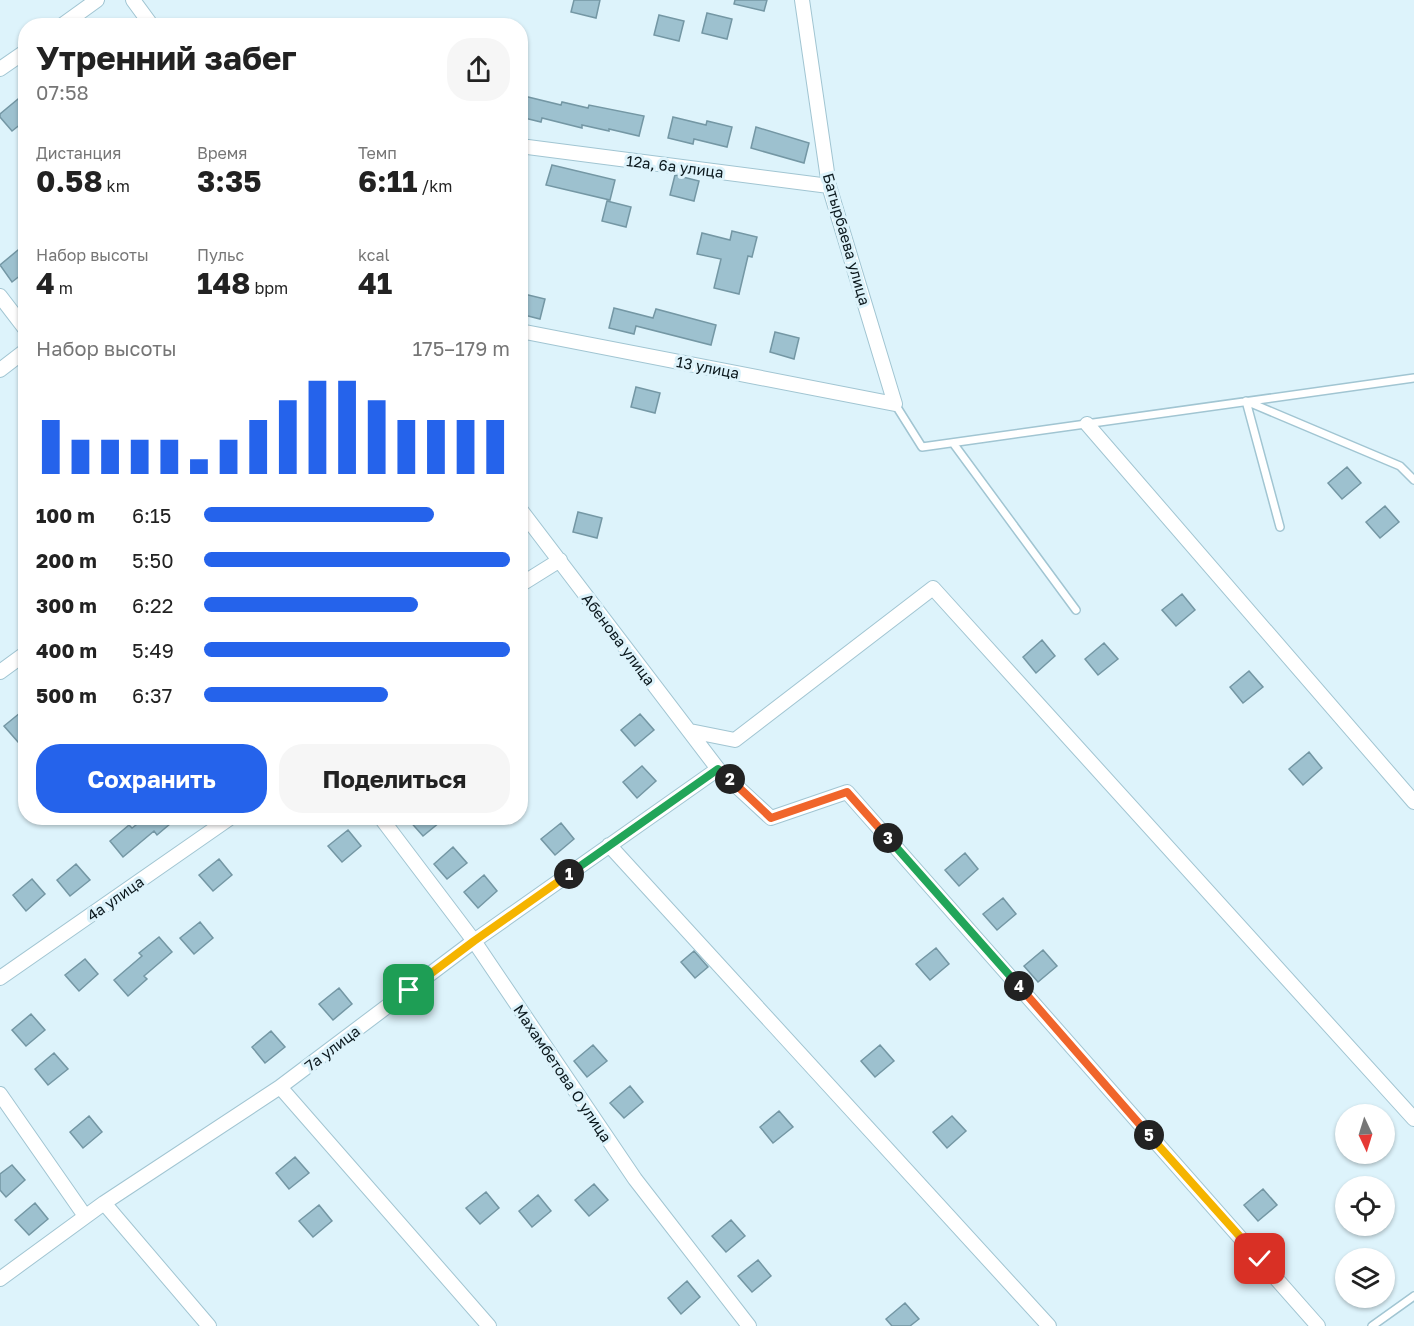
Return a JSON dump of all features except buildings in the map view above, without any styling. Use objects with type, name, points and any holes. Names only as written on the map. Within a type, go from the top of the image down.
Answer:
[{"type":"street","points":[[72,18],[97,0]]},
{"type":"street","points":[[133,0],[146,18]]},
{"type":"street","name":"Батырбаева улица","points":[[802,0],[829,186],[895,404]]},
{"type":"street","points":[[0,69],[18,57]]},
{"type":"street","name":"12а, 6а улица","points":[[528,147],[829,186]]},
{"type":"street","points":[[0,296],[18,320]]},
{"type":"street","name":"13 улица","points":[[528,333],[895,404]]},
{"type":"street","points":[[0,370],[18,356]]},
{"type":"street","points":[[1087,424],[1414,802]]},
{"type":"street","name":"Абенова улица","points":[[528,519],[718,769],[771,818],[847,792],[1318,1326]]},
{"type":"street","points":[[528,580],[560,560]]},
{"type":"street","points":[[690,731],[735,740],[933,588],[1414,1119]]},
{"type":"street","points":[[0,672],[18,659]]},
{"type":"street","name":"7а улица","points":[[0,1279],[85,1216],[280,1087],[474,941],[718,769]]},
{"type":"street","name":"4а улица","points":[[0,978],[220,825]]},
{"type":"street","name":"Махамбетова О улица","points":[[386,825],[474,941],[635,1179],[749,1326]]},
{"type":"street","points":[[609,845],[1049,1326]]},
{"type":"street","points":[[280,1087],[489,1326]]},
{"type":"street","points":[[0,1094],[85,1216]]},
{"type":"street","points":[[104,1203],[209,1326]]},
{"type":"lane","points":[[895,404],[922,447],[1414,378]]},
{"type":"lane","points":[[1246,401],[1400,466],[1414,480]]},
{"type":"lane","points":[[1246,401],[1280,527]]},
{"type":"lane","points":[[953,443],[1076,610]]},
{"type":"lane","points":[[1372,1326],[1414,1296]]},
{"type":"route","points":[[409,990],[474,941],[718,769],[771,818],[847,792],[1260,1259]]}]
